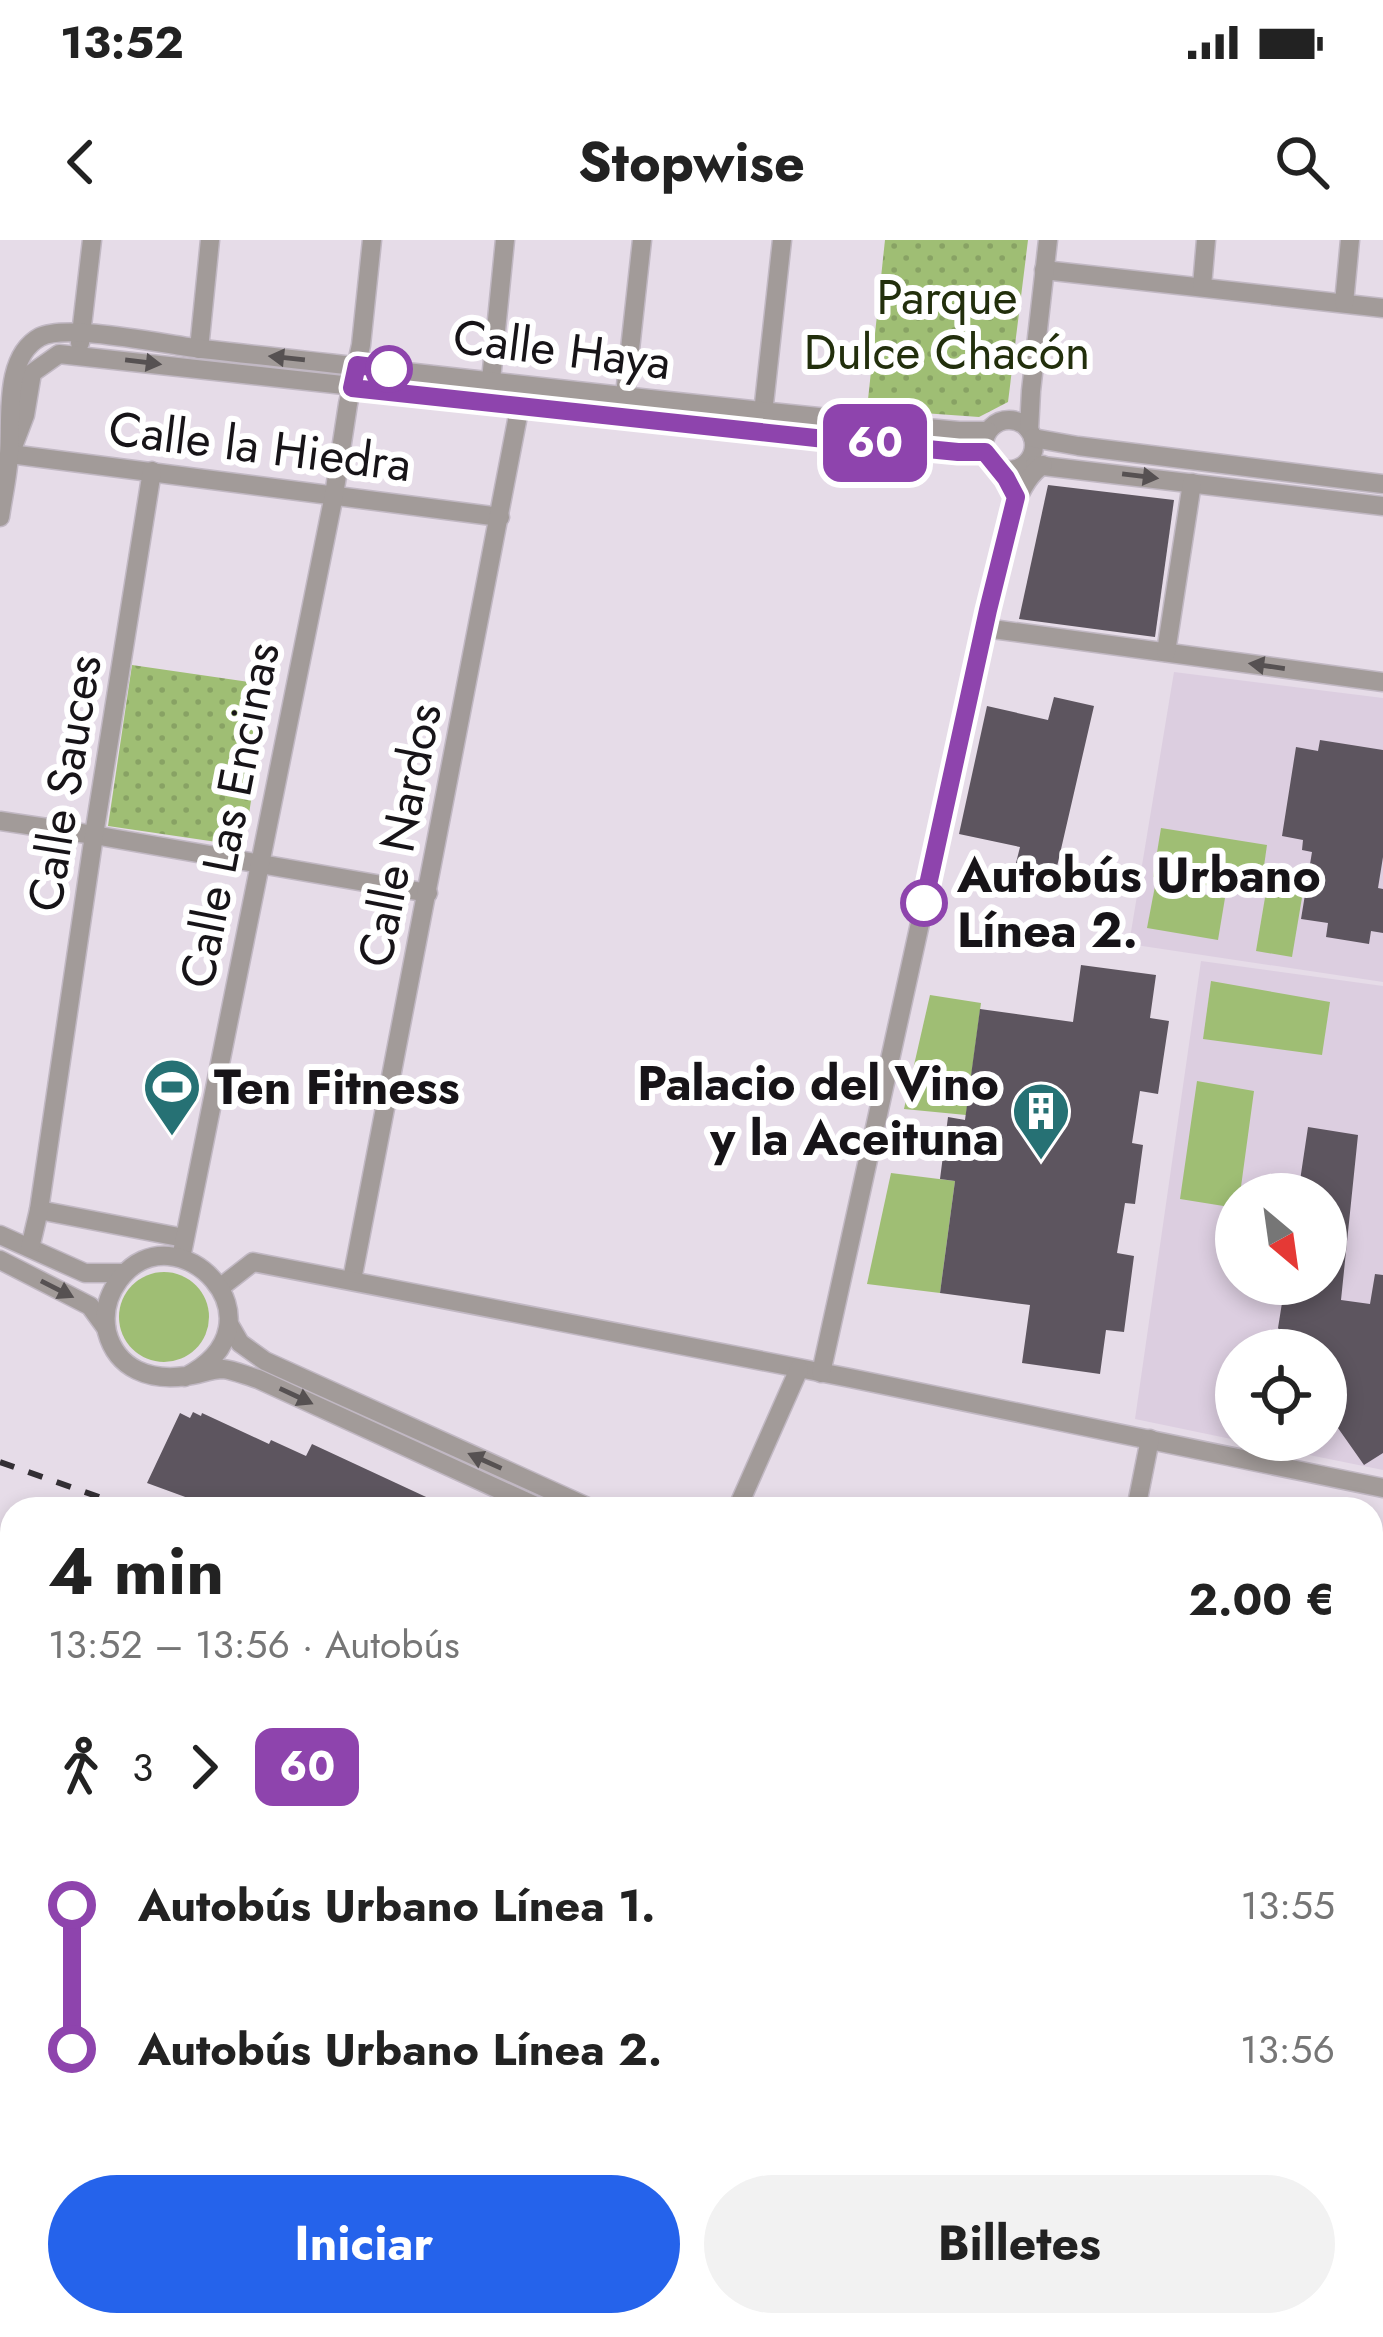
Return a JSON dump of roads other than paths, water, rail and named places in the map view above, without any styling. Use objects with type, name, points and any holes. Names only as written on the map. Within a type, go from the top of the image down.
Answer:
[{"type":"street","points":[[79,355],[92,240]]},
{"type":"street","points":[[200,349],[210,240]]},
{"type":"street","name":"Calle Las Encinas","points":[[183,1248],[334,495],[372,240]]},
{"type":"street","points":[[491,380],[505,240]]},
{"type":"street","points":[[625,395],[642,240]]},
{"type":"street","points":[[763,412],[782,240]]},
{"type":"street","points":[[820,1373],[985,628],[1016,497],[1034,465],[1031,391],[1048,240]]},
{"type":"street","points":[[1202,286],[1206,240]]},
{"type":"street","points":[[1344,303],[1350,240]]},
{"type":"street","points":[[1044,270],[1383,308]]},
{"type":"street","name":"Calle Haya","points":[[10,454],[17,364],[26,349],[53,332],[763,412],[988,430]]},
{"type":"street","points":[[0,517],[3,475],[25,415],[32,373],[59,354],[759,432],[985,452]]},
{"type":"street","points":[[1016,497],[999,468],[988,460],[984,439],[1000,421],[1022,411],[1031,391]]},
{"type":"street","name":"Calle Nardos","points":[[352,1280],[520,405]]},
{"type":"street","points":[[1009,419],[1031,434],[1078,446],[1383,484]]},
{"type":"street","name":"Calle la Hiedra","points":[[10,454],[500,517]]},
{"type":"street","points":[[999,468],[1034,465],[1383,506]]},
{"type":"street","name":"Calle Sauces","points":[[30,1249],[152,471]]},
{"type":"street","points":[[1166,652],[1192,483]]},
{"type":"street","points":[[985,628],[1383,682]]},
{"type":"street","points":[[0,821],[428,893]]},
{"type":"street","points":[[38,1210],[183,1248],[207,1270],[221,1286],[229,1324],[215,1356],[185,1377]]},
{"type":"street","points":[[0,1235],[85,1273],[124,1273]]},
{"type":"street","points":[[106,1328],[106,1306],[124,1273],[183,1248]]},
{"type":"street","points":[[0,1260],[90,1306],[113,1348],[137,1372],[158,1378],[224,1369],[258,1379],[516,1497]]},
{"type":"street","points":[[221,1286],[253,1262],[1383,1488]]},
{"type":"street","points":[[229,1324],[240,1343],[265,1361],[565,1497]]},
{"type":"street","points":[[742,1497],[799,1369]]},
{"type":"street","points":[[1138,1497],[1150,1439]]},
{"type":"railway","points":[[0,1462],[99,1497]]},
{"type":"place","name":"Autobús Urbano Línea 2.","points":[[924,903]]},
{"type":"place","name":"Ten Fitness","points":[[172,1138]]},
{"type":"place","name":"Palacio del Vino y la Aceituna","points":[[1041,1162]]},
{"type":"park label","name":"Parque Dulce Chacón","points":[[947,324]]}]
